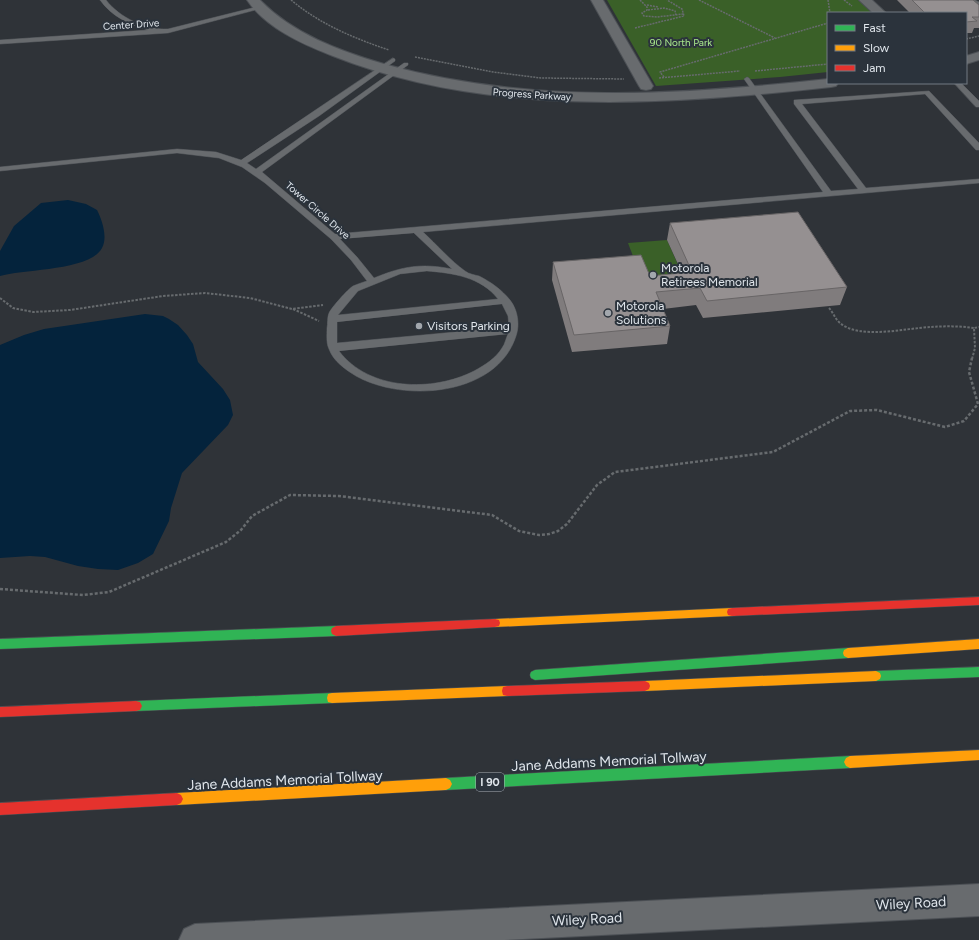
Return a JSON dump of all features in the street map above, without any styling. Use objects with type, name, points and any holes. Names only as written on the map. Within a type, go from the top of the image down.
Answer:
[{"type":"highway","points":[[0,644],[272,634],[979,601]]},
{"type":"highway","points":[[526,676],[979,644]]},
{"type":"highway","points":[[0,712],[979,672]]},
{"type":"highway","points":[[57,710],[375,687]]},
{"type":"highway","name":"Jane Addams Memorial Tollway","points":[[0,810],[979,755]]},
{"type":"street","points":[[597,0],[644,82]]},
{"type":"street","points":[[865,0],[879,12]]},
{"type":"street","name":"Progress Parkway","points":[[257,4],[285,26],[334,52],[396,62],[471,78],[571,87],[644,82],[750,78],[827,72]]},
{"type":"street","name":"Progress Parkway","points":[[327,34],[340,41],[465,87],[557,97],[645,98],[750,78],[827,83]]},
{"type":"street","points":[[967,48],[979,44]]},
{"type":"street","points":[[967,60],[979,56]]},
{"type":"street","name":"Wiley Road","points":[[195,940],[979,900]]},
{"type":"lane","points":[[103,0],[120,16],[137,25],[158,32]]},
{"type":"lane","points":[[971,0],[979,4]]},
{"type":"lane","name":"Center Drive","points":[[0,42],[158,32],[182,28],[257,4]]},
{"type":"lane","points":[[242,163],[396,62]]},
{"type":"lane","points":[[257,172],[396,62]]},
{"type":"lane","points":[[750,78],[828,193]]},
{"type":"lane","points":[[958,84],[979,105]]},
{"type":"lane","points":[[863,190],[797,102],[927,92],[979,148]]},
{"type":"lane","name":"Tower Circle Drive","points":[[0,169],[177,151],[205,153],[228,158],[242,163],[257,172],[334,237],[360,263],[373,282]]},
{"type":"lane","points":[[334,237],[979,181]]},
{"type":"lane","points":[[415,229],[460,272]]},
{"type":"lane","points":[[428,268],[460,272],[481,280],[500,294],[512,311],[514,330],[507,350],[489,368],[463,381],[432,388],[400,387],[370,380],[347,366],[333,348],[333,314],[355,289],[398,271],[428,268]]},
{"type":"lane","points":[[333,323],[506,302]]},
{"type":"lane","points":[[333,348],[514,330]]},
{"type":"path","points":[[291,0],[302,10],[396,62],[541,78],[644,82],[664,78],[750,78],[827,64]]},
{"type":"path","points":[[641,0],[646,5],[647,10]]},
{"type":"path","points":[[667,0],[682,9],[683,14]]},
{"type":"path","points":[[699,0],[776,38]]},
{"type":"path","points":[[828,0],[830,12]]},
{"type":"path","points":[[646,5],[675,11],[676,15]]},
{"type":"path","points":[[664,8],[647,10],[642,13],[644,16],[650,17],[683,14]]},
{"type":"path","points":[[635,28],[682,17],[684,16],[683,14]]},
{"type":"path","points":[[664,78],[660,72],[827,23]]},
{"type":"path","points":[[967,39],[979,36]]},
{"type":"path","points":[[0,298],[13,308],[33,312],[70,310],[163,296],[205,294],[250,298],[292,309],[333,323]]},
{"type":"path","points":[[292,309],[344,302]]},
{"type":"path","points":[[829,308],[839,322],[847,327],[861,330],[889,331],[929,327],[979,327]]},
{"type":"path","points":[[0,589],[83,595],[110,592],[226,542],[241,530],[252,516],[290,496],[339,496],[492,515],[506,526],[524,533],[548,534],[567,524],[597,484],[614,472],[773,452],[850,411],[877,410],[946,427],[964,421],[978,404],[969,372],[975,348],[974,328]]},
{"type":"green space","name":"90 North Park","points":[[607,0],[865,0],[879,12],[827,12],[827,72],[656,86]]},
{"type":"green space","points":[[667,240],[689,290],[647,293],[628,243]]},
{"type":"water","points":[[68,200],[86,204],[97,210],[102,224],[104,244],[95,256],[71,265],[0,276],[0,251],[14,226],[41,203]]},
{"type":"water","points":[[145,314],[163,316],[169,319],[178,325],[187,335],[193,344],[198,362],[223,389],[230,400],[233,415],[228,425],[182,473],[171,508],[169,521],[153,554],[138,563],[118,570],[78,566],[45,557],[30,556],[0,558],[0,345],[44,329]]},
{"type":"building","points":[[912,0],[973,0],[979,5],[979,17],[972,17],[977,21],[967,22],[967,12],[924,12]]},
{"type":"building","points":[[798,212],[847,287],[707,301],[700,288],[656,292],[670,326],[574,335],[553,262],[641,255],[650,276],[692,272],[670,223]]},
{"type":"traffic: fast","points":[[0,644],[336,631]]},
{"type":"traffic: fast","points":[[535,675],[848,653]]},
{"type":"traffic: fast","points":[[876,676],[979,672]]},
{"type":"traffic: fast","points":[[136,706],[332,698]]},
{"type":"traffic: fast","points":[[446,784],[850,762]]},
{"type":"traffic: slow","points":[[495,623],[732,612]]},
{"type":"traffic: slow","points":[[848,653],[979,644]]},
{"type":"traffic: slow","points":[[645,686],[876,676]]},
{"type":"traffic: slow","points":[[332,698],[507,691]]},
{"type":"traffic: slow","points":[[850,762],[979,755]]},
{"type":"traffic: slow","points":[[177,799],[446,784]]},
{"type":"traffic: jam","points":[[732,612],[979,601]]},
{"type":"traffic: jam","points":[[336,631],[495,623]]},
{"type":"traffic: jam","points":[[507,691],[645,686]]},
{"type":"traffic: jam","points":[[0,712],[136,706]]},
{"type":"traffic: jam","points":[[0,809],[177,799]]},
{"type":"place","name":"Motorola Retirees Memorial","points":[[653,275]]},
{"type":"place","name":"Motorola Solutions","points":[[608,313]]},
{"type":"place","name":"Visitors Parking","points":[[419,326]]}]
